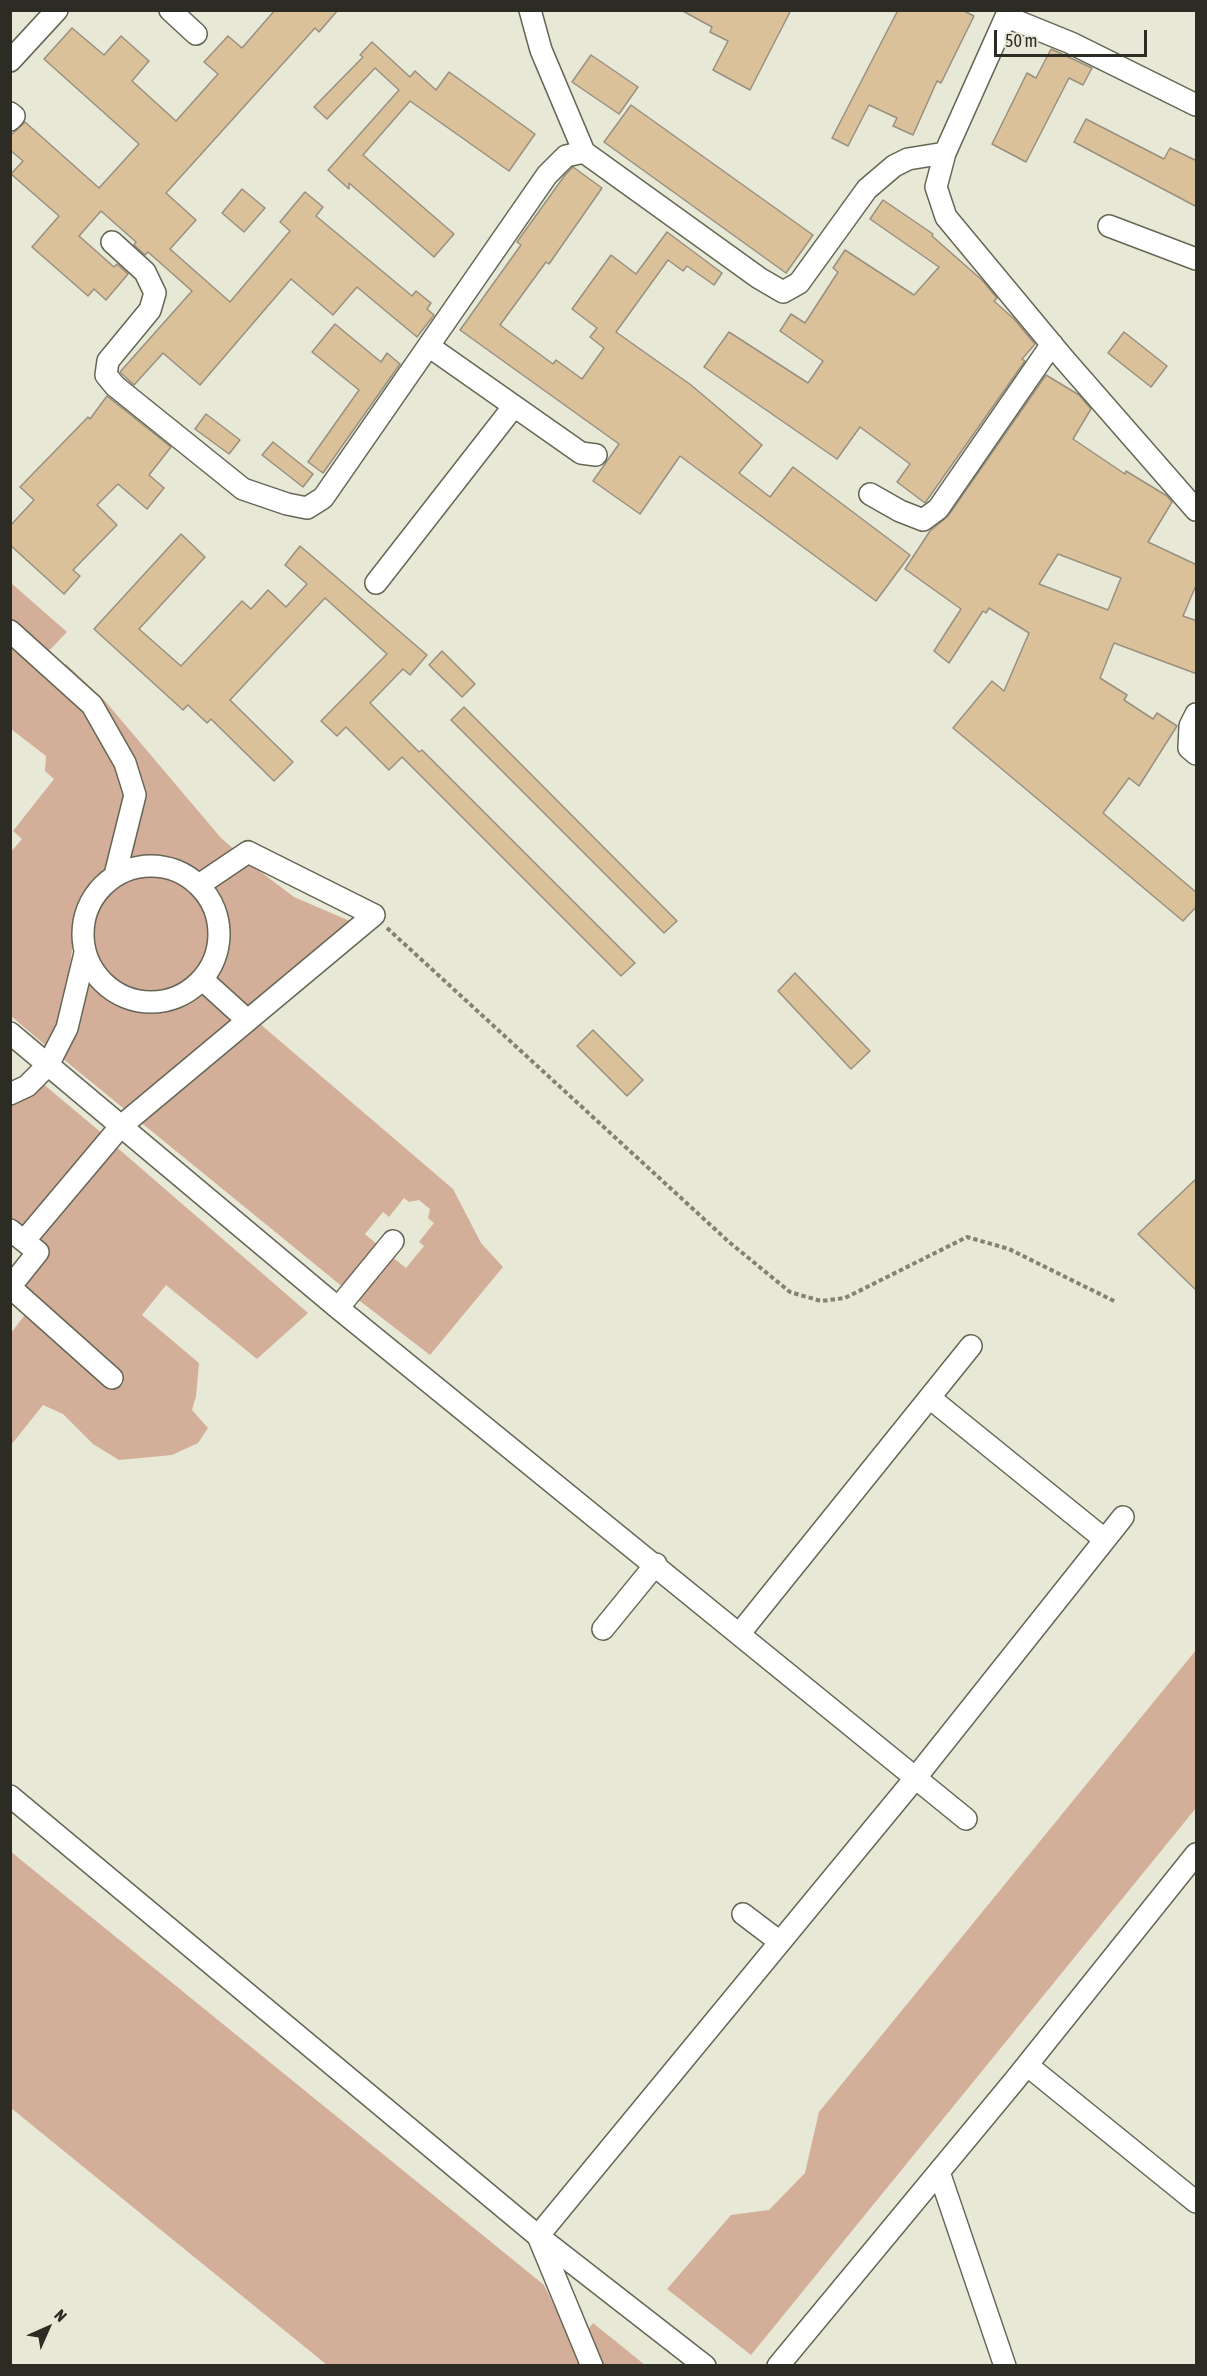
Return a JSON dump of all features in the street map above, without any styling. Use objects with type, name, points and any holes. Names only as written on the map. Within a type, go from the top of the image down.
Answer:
[{"type":"street","points":[[10,61],[57,10]]},
{"type":"street","points":[[170,10],[196,34]]},
{"type":"street","points":[[530,10],[541,50],[584,152],[759,278],[783,292],[799,283],[867,189],[894,166],[908,159],[945,153]]},
{"type":"street","points":[[1197,105],[1008,14],[945,153],[936,187],[946,217],[1052,344],[1197,510]]},
{"type":"street","points":[[10,113],[14,116],[10,120]]},
{"type":"street","points":[[112,242],[145,272],[155,293],[150,310],[108,361],[106,375],[115,386],[243,489],[287,504],[307,508],[323,498],[548,175],[566,156],[584,152]]},
{"type":"street","points":[[1109,226],[1197,259]]},
{"type":"street","points":[[870,494],[900,511],[924,520],[938,509],[1052,344]]},
{"type":"street","points":[[430,347],[581,453],[596,455]]},
{"type":"street","points":[[376,583],[514,406]]},
{"type":"street","points":[[10,631],[92,705],[125,763],[135,795],[115,875]]},
{"type":"street","points":[[1197,714],[1190,726],[1189,748],[1197,754]]},
{"type":"street","points":[[112,1378],[10,1287],[38,1252],[17,1235],[120,1127],[374,915],[248,852],[199,885]]},
{"type":"street","points":[[10,1094],[27,1086],[48,1065],[67,1028],[84,953],[82,929],[86,912],[98,889],[115,875],[138,867],[162,867],[179,872],[199,885],[213,905],[220,928],[218,953],[203,980],[190,992],[158,1004],[134,1002],[112,992],[95,975],[84,953]]},
{"type":"street","points":[[203,980],[247,1020]]},
{"type":"street","points":[[10,1033],[338,1308],[917,1776],[966,1819]]},
{"type":"street","points":[[338,1308],[393,1241]]},
{"type":"street","points":[[741,1633],[971,1347]]},
{"type":"street","points":[[930,1398],[1104,1539]]},
{"type":"street","points":[[538,2236],[917,1776],[1123,1517]]},
{"type":"street","points":[[603,1629],[656,1564]]},
{"type":"street","points":[[10,1796],[538,2236],[705,2366]]},
{"type":"street","points":[[778,2366],[1027,2065],[1197,1854]]},
{"type":"street","points":[[743,1914],[780,1942]]},
{"type":"street","points":[[1027,2065],[1197,2202]]},
{"type":"street","points":[[939,2172],[1005,2366]]},
{"type":"street","points":[[538,2236],[592,2366]]},
{"type":"path","points":[[374,915],[729,1242],[790,1292],[822,1301],[845,1298],[967,1237],[1009,1249],[1116,1302]]},
{"type":"shaded area","points":[[11,583],[67,632],[48,652],[11,621]]},
{"type":"shaded area","points":[[10,639],[88,708],[129,791],[108,865],[78,904],[63,1019],[45,1045],[11,1016],[10,853],[22,839],[13,831],[54,779],[45,771],[46,756],[11,729]]},
{"type":"shaded area","points":[[66,664],[105,701],[221,838],[237,852],[195,877],[176,865],[161,861],[131,862],[128,854],[139,795],[63,668]]},
{"type":"shaded area","points":[[245,860],[294,897],[352,922],[244,1011],[211,978],[223,954],[225,930],[218,903],[206,888]]},
{"type":"shaded area","points":[[151,873],[174,878],[194,891],[207,911],[212,934],[207,957],[194,977],[174,990],[151,995],[128,990],[108,977],[95,957],[90,934],[95,911],[108,891],[128,878]]},
{"type":"shaded area","points":[[90,976],[110,995],[133,1005],[160,1009],[192,997],[201,989],[235,1021],[128,1112],[57,1054]]},
{"type":"shaded area","points":[[259,1023],[453,1189],[481,1243],[503,1267],[430,1355],[356,1298],[391,1256],[406,1268],[424,1246],[419,1242],[434,1223],[428,1218],[430,1209],[419,1200],[409,1202],[404,1198],[389,1217],[383,1212],[365,1234],[379,1246],[344,1288],[138,1120]]},
{"type":"shaded area","points":[[41,1082],[104,1135],[22,1233],[11,1224],[11,1102]]},
{"type":"shaded area","points":[[113,1144],[308,1313],[257,1359],[166,1285],[142,1315],[199,1363],[196,1396],[192,1410],[208,1428],[198,1443],[172,1455],[119,1460],[93,1444],[63,1414],[43,1405],[11,1445],[11,1333],[27,1312],[118,1388],[124,1382],[19,1288],[49,1252],[34,1240]]},
{"type":"shaded area","points":[[1196,1650],[1196,1808],[751,2355],[667,2289],[731,2215],[769,2210],[805,2173],[819,2112]]},
{"type":"shaded area","points":[[10,1851],[544,2285],[583,2365],[327,2365],[11,2108]]},
{"type":"shaded area","points":[[593,2323],[645,2365],[603,2365],[587,2331]]},
{"type":"building","points":[[275,10],[338,10],[319,32],[315,28],[166,193],[196,220],[170,249],[230,302],[290,231],[280,222],[305,192],[323,207],[316,216],[412,296],[416,291],[431,303],[427,309],[434,315],[417,337],[357,287],[333,315],[291,279],[200,385],[163,353],[134,385],[120,372],[192,291],[148,252],[145,255],[134,245],[136,242],[101,211],[79,236],[114,267],[117,264],[128,274],[106,300],[94,289],[88,296],[32,247],[59,216],[11,174],[23,161],[10,150],[10,136],[25,122],[99,188],[139,144],[44,59],[72,28],[104,55],[121,36],[149,61],[132,81],[176,121],[218,74],[204,62],[228,36],[242,48]]},
{"type":"building","points":[[681,10],[791,10],[750,90],[713,70],[728,41],[710,32],[712,27]]},
{"type":"building","points":[[898,10],[962,10],[974,16],[941,83],[937,81],[913,135],[893,126],[897,118],[869,105],[848,146],[832,138]]},
{"type":"building","points":[[372,42],[410,77],[415,71],[436,90],[449,72],[535,134],[509,171],[410,101],[363,155],[454,234],[434,257],[349,183],[349,189],[328,170],[399,90],[375,68],[327,119],[314,107],[363,57],[360,55]]},
{"type":"building","points":[[1051,49],[1092,68],[1083,85],[1069,78],[1026,162],[992,144],[1027,73],[1036,78]]},
{"type":"building","points":[[591,55],[638,87],[619,114],[572,82]]},
{"type":"building","points":[[631,105],[813,235],[786,273],[604,142]]},
{"type":"building","points":[[1086,119],[1164,159],[1170,148],[1197,161],[1197,207],[1074,142]]},
{"type":"building","points":[[573,167],[602,188],[549,264],[546,262],[500,325],[553,364],[556,360],[582,379],[604,348],[590,337],[597,328],[572,309],[611,255],[636,274],[667,232],[722,273],[714,285],[687,266],[683,271],[668,260],[616,332],[691,385],[762,445],[739,473],[770,497],[793,467],[910,555],[876,601],[680,456],[640,514],[593,481],[619,444],[460,330],[521,245],[517,242]]},
{"type":"building","points":[[242,189],[265,208],[244,232],[222,213]]},
{"type":"building","points":[[883,200],[933,234],[932,236],[983,281],[997,298],[994,301],[1014,319],[1035,344],[1022,359],[1025,361],[925,503],[897,482],[910,464],[860,427],[837,459],[704,367],[729,332],[808,383],[823,361],[780,331],[791,314],[805,323],[838,272],[833,268],[845,250],[914,295],[939,267],[870,219]]},
{"type":"building","points":[[335,324],[381,362],[387,353],[400,364],[323,473],[308,462],[359,390],[312,352]]},
{"type":"building","points":[[1124,332],[1167,366],[1151,387],[1108,353]]},
{"type":"building","points":[[1046,375],[1079,395],[1091,409],[1073,439],[1125,474],[1126,471],[1167,496],[1172,502],[1148,542],[1197,565],[1197,583],[1183,616],[1197,621],[1197,674],[1114,643],[1100,678],[1127,695],[1124,700],[1153,719],[1157,713],[1177,726],[1139,786],[1129,778],[1103,813],[1197,893],[1197,906],[1183,921],[953,728],[992,681],[1004,691],[1029,633],[989,608],[986,613],[983,611],[949,663],[934,651],[961,609],[905,569],[930,531],[948,516]],"holes":[[[1058,554],[1121,578],[1108,610],[1039,584]]]},
{"type":"building","points":[[107,396],[171,447],[149,475],[164,488],[147,509],[118,484],[97,505],[117,525],[73,570],[80,576],[64,594],[10,545],[10,526],[34,500],[20,487],[88,417],[90,419]]},
{"type":"building","points":[[206,414],[240,440],[229,454],[195,429]]},
{"type":"building","points":[[273,442],[313,474],[303,487],[262,455]]},
{"type":"building","points":[[181,534],[205,557],[139,629],[181,666],[242,601],[251,609],[268,590],[286,607],[307,584],[285,565],[300,546],[427,655],[410,675],[403,669],[370,703],[419,752],[422,750],[635,963],[621,976],[402,757],[389,770],[346,727],[337,736],[321,721],[387,654],[325,598],[230,700],[293,762],[274,781],[211,719],[207,723],[188,705],[183,710],[94,629]]},
{"type":"building","points":[[442,651],[475,684],[462,697],[429,665]]},
{"type":"building","points":[[464,707],[677,921],[664,933],[451,720]]},
{"type":"building","points":[[795,973],[870,1051],[851,1069],[778,991]]},
{"type":"building","points":[[593,1030],[643,1080],[627,1096],[577,1046]]},
{"type":"building","points":[[1197,1178],[1197,1291],[1138,1234]]}]
